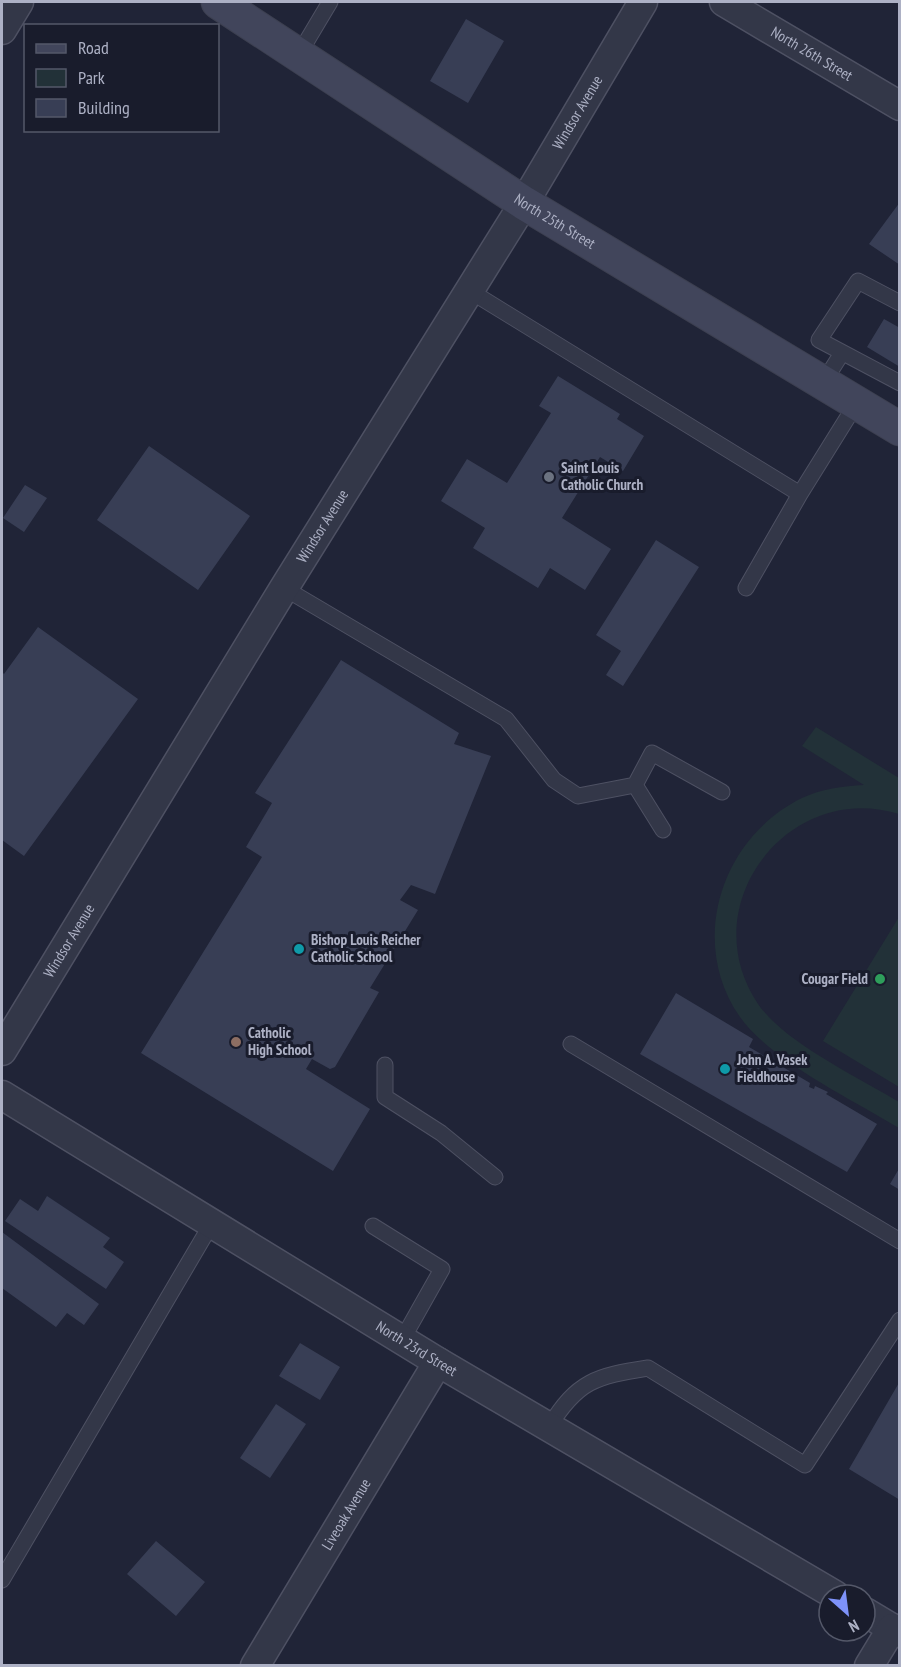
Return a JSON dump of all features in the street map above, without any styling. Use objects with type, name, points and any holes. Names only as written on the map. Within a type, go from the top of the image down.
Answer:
[{"type":"main road","name":"North 25th Street","points":[[218,2],[524,203],[900,429]]},
{"type":"street","points":[[2,30],[19,2]]},
{"type":"street","name":"Windsor Avenue","points":[[2,1051],[284,588],[524,203],[643,2]]},
{"type":"street","name":"North 26th Street","points":[[724,2],[900,106]]},
{"type":"street","name":"North 23rd Street","points":[[2,1095],[438,1362],[817,1584]]},
{"type":"street","name":"Liveoak Avenue","points":[[255,1665],[438,1362]]},
{"type":"street","points":[[869,1665],[896,1631],[877,1619]]},
{"type":"lane","points":[[299,54],[330,2]]},
{"type":"lane","points":[[900,303],[858,281],[819,340],[842,353],[890,370],[900,383]]},
{"type":"lane","points":[[470,291],[800,494]]},
{"type":"lane","points":[[823,384],[842,353]]},
{"type":"lane","points":[[746,588],[800,494],[856,404]]},
{"type":"lane","points":[[284,588],[506,719],[554,780],[578,796],[634,785],[652,753],[722,792]]},
{"type":"lane","points":[[634,785],[663,830]]},
{"type":"lane","points":[[571,1044],[900,1241]]},
{"type":"lane","points":[[385,1065],[385,1097],[441,1133],[495,1177]]},
{"type":"lane","points":[[2,1580],[212,1223]]},
{"type":"lane","points":[[374,1226],[442,1269],[402,1340]]},
{"type":"lane","points":[[549,1427],[565,1401],[590,1381],[648,1368],[805,1465],[900,1320]]},
{"type":"green space","points":[[816,727],[899,778],[899,814],[858,808],[821,816],[788,833],[762,860],[744,892],[737,928],[741,966],[758,1004],[786,1032],[823,1058],[899,1102],[899,1128],[791,1064],[771,1049],[740,1017],[724,987],[716,956],[715,925],[721,894],[733,864],[751,838],[774,815],[802,798],[832,788],[864,785],[802,746]]},
{"type":"green space","name":"Cougar Field","points":[[899,917],[899,1087],[823,1041]]},
{"type":"building","points":[[466,19],[504,41],[468,103],[430,81]]},
{"type":"building","points":[[900,202],[900,265],[869,244]]},
{"type":"building","points":[[884,319],[900,328],[900,367],[867,347]]},
{"type":"building","name":"Saint Louis Catholic Church","points":[[558,376],[620,414],[617,419],[644,436],[623,471],[600,457],[562,518],[611,549],[585,590],[550,568],[538,588],[473,548],[485,528],[441,501],[467,459],[507,483],[551,413],[539,406]]},
{"type":"building","points":[[149,446],[250,516],[198,590],[97,520]]},
{"type":"building","points":[[25,485],[47,498],[24,532],[3,518]]},
{"type":"building","points":[[656,540],[699,567],[623,686],[606,675],[621,651],[596,635]]},
{"type":"building","points":[[38,627],[138,699],[24,856],[2,840],[2,672],[4,674]]},
{"type":"building","name":"Bishop Louis Reicher Catholic School","points":[[341,660],[459,733],[454,744],[491,756],[435,894],[411,885],[400,900],[418,910],[370,988],[379,992],[335,1067],[330,1069],[312,1059],[306,1069],[370,1109],[333,1171],[141,1053],[262,857],[246,847],[272,803],[255,793]]},
{"type":"building","name":"John A. Vasek Fieldhouse","points":[[676,993],[753,1039],[749,1047],[810,1083],[809,1087],[814,1089],[815,1086],[828,1092],[826,1094],[877,1124],[847,1172],[640,1054]]},
{"type":"building","points":[[900,1167],[900,1190],[890,1184]]},
{"type":"building","points":[[47,1196],[110,1238],[103,1247],[124,1262],[106,1289],[5,1221],[20,1199],[38,1211]]},
{"type":"building","points":[[2,1232],[99,1304],[84,1325],[67,1313],[56,1327],[2,1288]]},
{"type":"building","points":[[300,1343],[340,1367],[320,1400],[279,1376]]},
{"type":"building","points":[[900,1381],[900,1500],[849,1469]]},
{"type":"building","points":[[276,1404],[306,1424],[270,1478],[240,1458]]},
{"type":"building","points":[[156,1541],[205,1582],[176,1616],[127,1574]]},
{"type":"place","name":"Saint Louis Catholic Church","points":[[549,477]]},
{"type":"place","name":"Bishop Louis Reicher Catholic School","points":[[299,949]]},
{"type":"place","name":"Cougar Field","points":[[880,979]]},
{"type":"place","name":"Catholic High School","points":[[236,1042]]},
{"type":"place","name":"John A. Vasek Fieldhouse","points":[[725,1069]]}]
